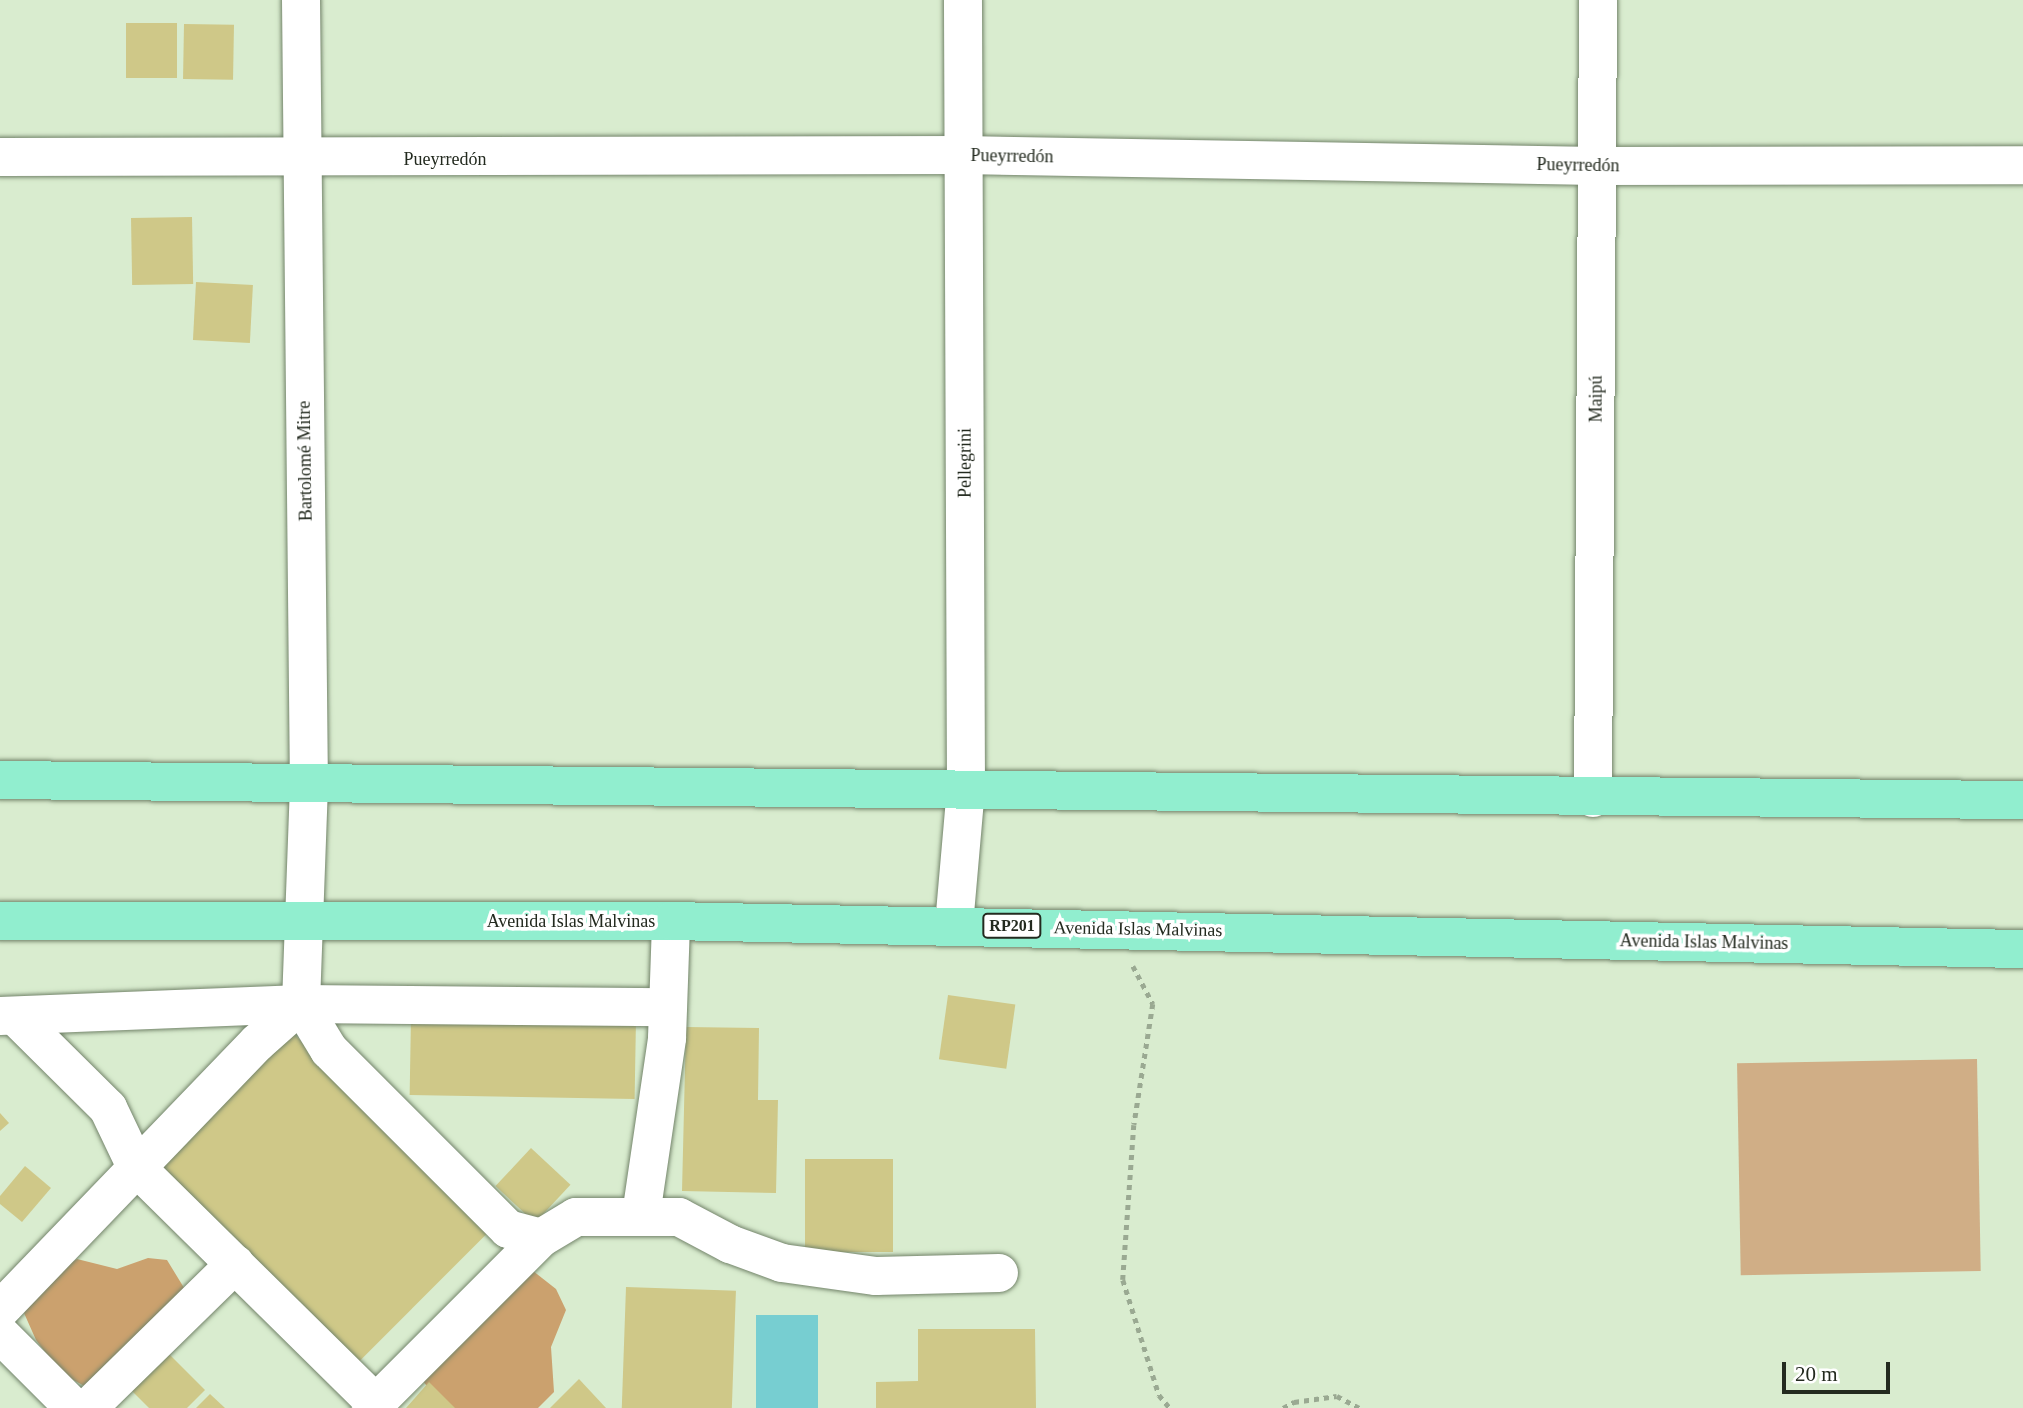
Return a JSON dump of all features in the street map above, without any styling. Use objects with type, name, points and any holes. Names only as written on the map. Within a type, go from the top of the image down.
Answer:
[{"type":"main road","points":[[0,780],[1593,798],[2023,800]]},
{"type":"main road","name":"Avenida Islas Malvinas","points":[[0,921],[671,921],[2023,949]]},
{"type":"street","name":"Bartolomé Mitre","points":[[301,0],[309,785],[307,921],[301,1003]]},
{"type":"street","name":"Pellegrini","points":[[954,925],[966,789],[963,0]]},
{"type":"street","name":"Maipú","points":[[1593,798],[1598,0]]},
{"type":"street","name":"Pueyrredón","points":[[0,157],[303,160],[964,155],[1597,166],[2023,165]]},
{"type":"street","points":[[641,1215],[668,1007],[671,921]]},
{"type":"street","points":[[7,1016],[301,1003],[668,1007]]},
{"type":"street","points":[[0,1310],[136,1167],[301,1003]]},
{"type":"street","points":[[301,1003],[329,1050],[508,1229],[541,1238]]},
{"type":"street","points":[[7,1016],[108,1108],[136,1167],[373,1406],[541,1238],[576,1217],[678,1217],[782,1263],[876,1276],[999,1273]]},
{"type":"street","points":[[88,1408],[235,1264]]},
{"type":"street","points":[[0,1334],[75,1408]]},
{"type":"path","points":[[1112,929],[1153,1004],[1134,1125],[1123,1280],[1159,1395],[1170,1408]]},
{"type":"path","points":[[1283,1408],[1294,1402],[1337,1396],[1360,1408]]},
{"type":"shaded area","points":[[1977,1059],[1981,1271],[1741,1275],[1737,1063]]},
{"type":"shaded area","points":[[148,1258],[167,1260],[200,1314],[86,1387],[61,1373],[36,1340],[24,1313],[41,1281],[77,1259],[117,1269]]},
{"type":"shaded area","points":[[528,1267],[556,1289],[566,1310],[551,1347],[554,1392],[538,1408],[445,1408],[417,1374]]},
{"type":"water","points":[[756,1315],[818,1315],[818,1408],[756,1408]]},
{"type":"building","points":[[126,23],[177,23],[177,78],[126,78]]},
{"type":"building","points":[[184,24],[234,25],[233,80],[183,79]]},
{"type":"building","points":[[192,217],[193,284],[132,285],[131,218]]},
{"type":"building","points":[[196,282],[253,285],[250,343],[193,340]]},
{"type":"building","points":[[948,995],[1015,1004],[1006,1069],[939,1059]]},
{"type":"building","points":[[411,1017],[636,1021],[635,1099],[410,1095]]},
{"type":"building","points":[[686,1027],[759,1028],[758,1100],[778,1100],[776,1193],[682,1191]]},
{"type":"building","points":[[293,1033],[490,1230],[352,1368],[155,1171]]},
{"type":"building","points":[[0,1113],[9,1123],[0,1131]]},
{"type":"building","points":[[531,1148],[570,1185],[535,1223],[496,1186]]},
{"type":"building","points":[[805,1159],[893,1159],[893,1252],[805,1252]]},
{"type":"building","points":[[25,1166],[51,1188],[22,1222],[0,1204],[0,1196]]},
{"type":"building","points":[[626,1287],[736,1291],[732,1408],[622,1408]]},
{"type":"building","points":[[918,1329],[1035,1329],[1036,1408],[876,1408],[876,1382],[918,1381]]},
{"type":"building","points":[[167,1352],[205,1390],[187,1408],[149,1408],[130,1389]]},
{"type":"building","points":[[579,1379],[606,1408],[550,1408]]},
{"type":"building","points":[[429,1382],[455,1408],[406,1408]]},
{"type":"building","points":[[210,1394],[225,1408],[196,1408]]}]
